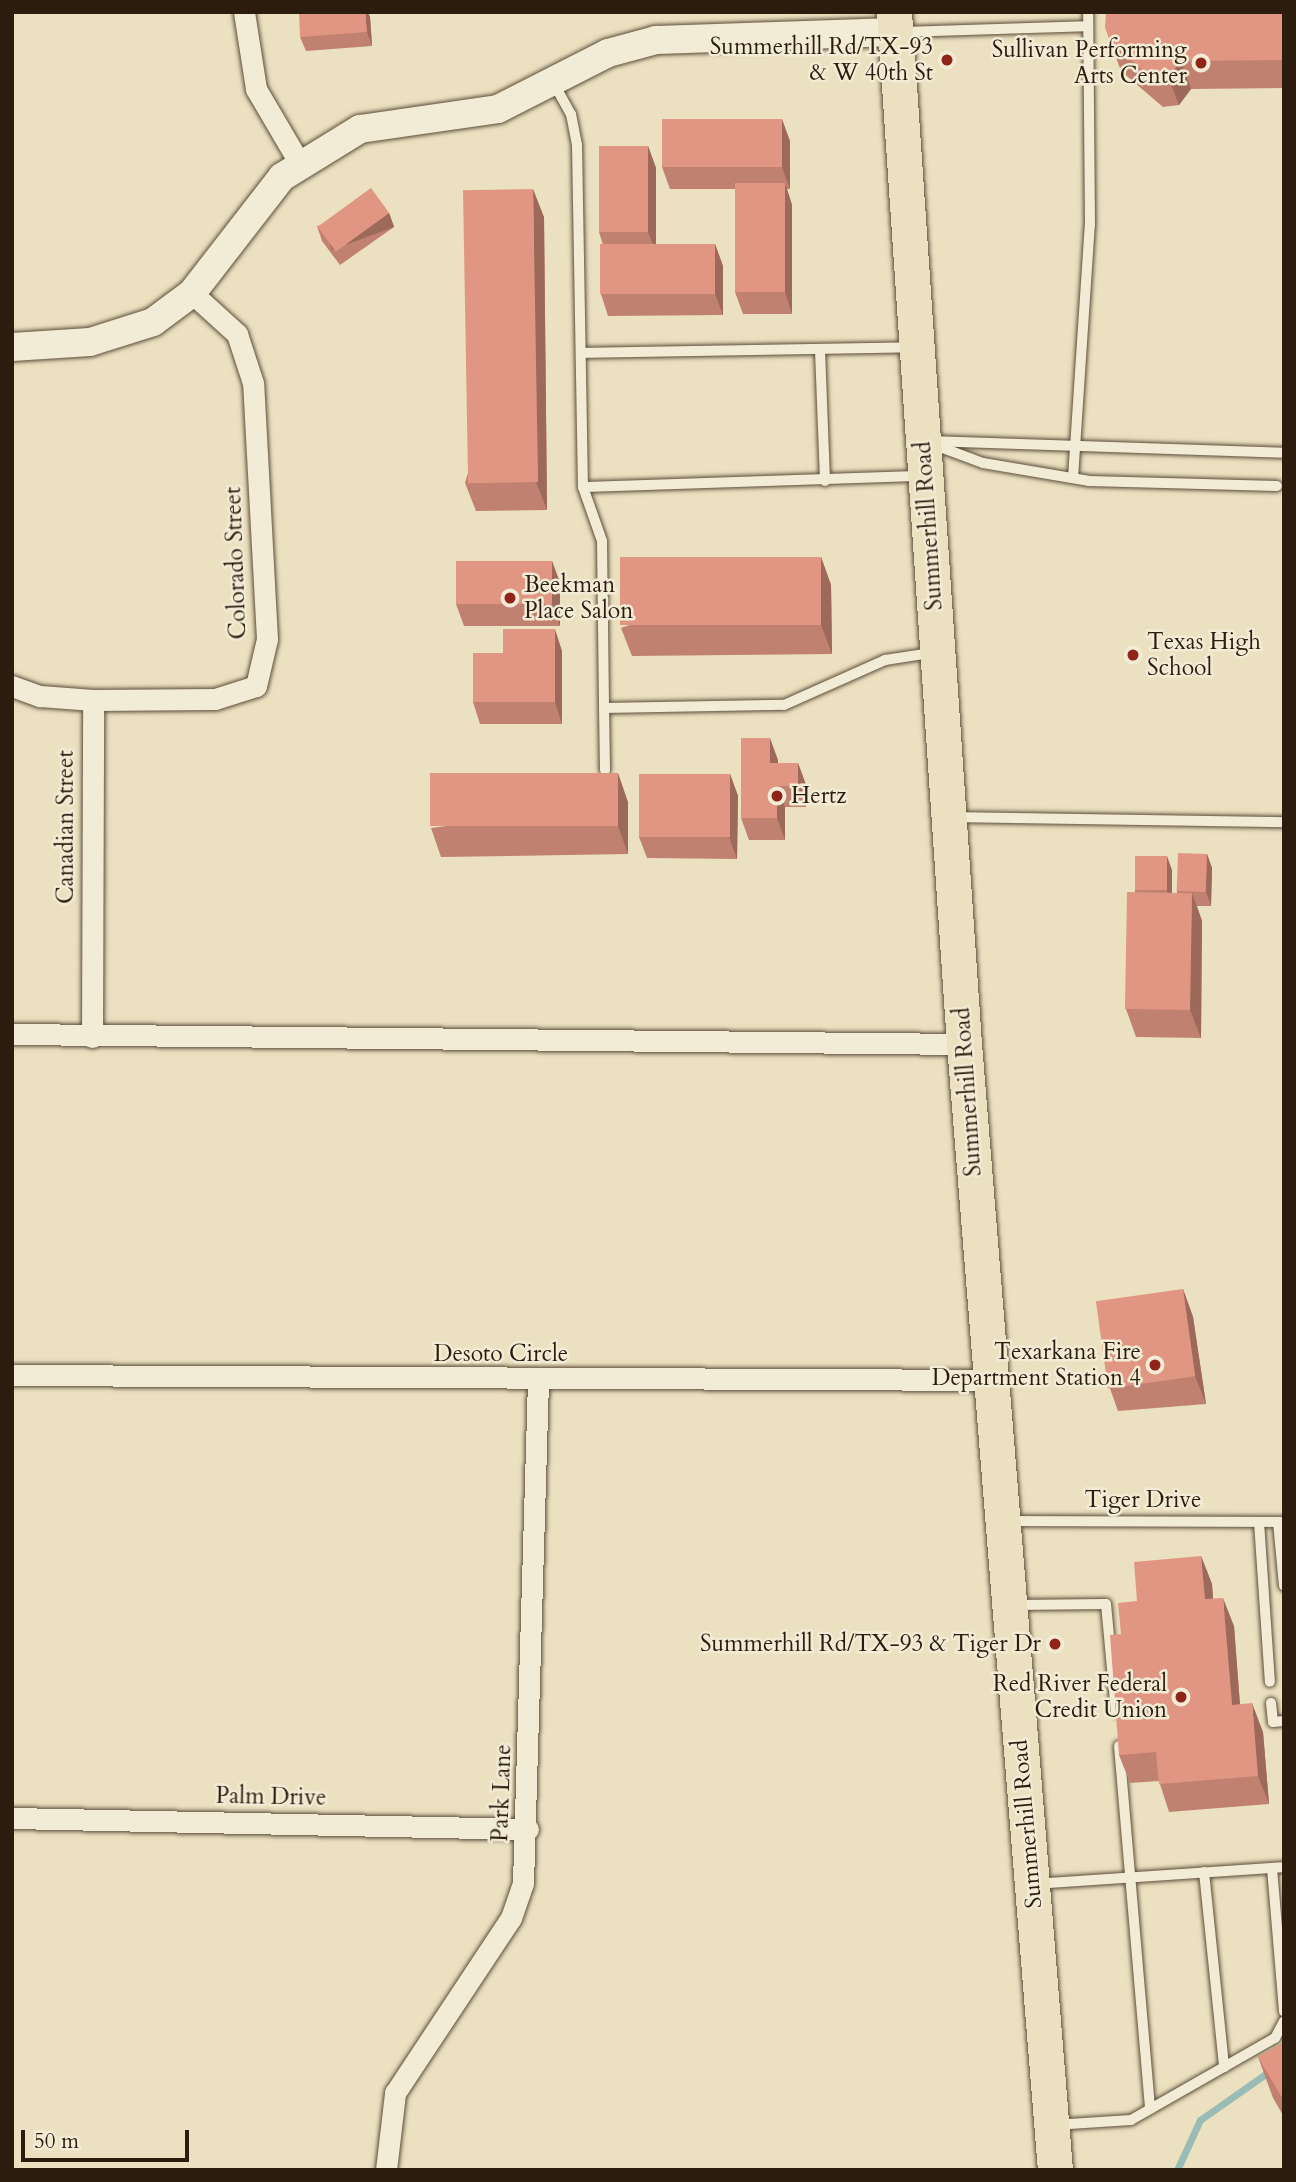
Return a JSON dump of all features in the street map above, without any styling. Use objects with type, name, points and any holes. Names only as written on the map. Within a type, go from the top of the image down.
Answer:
[{"type":"main road","name":"Summerhill Road","points":[[895,22],[964,1044],[1055,2170]]},
{"type":"street","points":[[244,12],[256,89],[300,164]]},
{"type":"street","points":[[12,347],[125,334],[192,293],[267,192],[300,164],[360,129],[473,116],[553,82],[608,53],[656,40],[895,22]]},
{"type":"street","name":"Colorado Street","points":[[93,701],[238,696],[256,686],[264,666],[253,383],[237,334],[192,293]]},
{"type":"street","points":[[12,685],[40,696],[93,701]]},
{"type":"street","name":"Canadian Street","points":[[92,1037],[93,701]]},
{"type":"street","points":[[12,1034],[92,1037],[964,1044]]},
{"type":"street","name":"Desoto Circle","points":[[12,1376],[538,1381],[990,1380]]},
{"type":"street","name":"Park Lane","points":[[386,2170],[395,2093],[511,1918],[523,1882],[528,1829],[538,1381]]},
{"type":"street","name":"Palm Drive","points":[[12,1818],[528,1829]]},
{"type":"lane","points":[[1073,478],[1090,225],[1088,12]]},
{"type":"lane","points":[[895,22],[1088,26]]},
{"type":"lane","points":[[553,82],[571,114],[577,145],[583,487],[602,541],[605,770]]},
{"type":"lane","points":[[581,353],[917,347]]},
{"type":"lane","points":[[820,350],[825,481]]},
{"type":"lane","points":[[923,441],[1281,453]]},
{"type":"lane","points":[[923,441],[983,463],[1073,478],[1277,486]]},
{"type":"lane","points":[[583,487],[825,481],[925,475]]},
{"type":"lane","points":[[604,708],[784,705],[885,660],[938,653]]},
{"type":"lane","points":[[948,817],[1284,821]]},
{"type":"lane","name":"Tiger Drive","points":[[1001,1521],[1281,1522]]},
{"type":"lane","points":[[1259,1522],[1270,1682]]},
{"type":"lane","points":[[1281,1522],[1284,1586]]},
{"type":"lane","points":[[1010,1605],[1106,1604],[1150,2109]]},
{"type":"lane","points":[[1271,1703],[1273,1721],[1284,1720]]},
{"type":"lane","points":[[1031,1884],[1278,1868],[1284,2011]]},
{"type":"lane","points":[[1204,1872],[1224,2067]]},
{"type":"lane","points":[[1052,2125],[1131,2120],[1275,2038],[1284,2021]]},
{"type":"building","points":[[299,12],[365,12],[367,32],[300,37]]},
{"type":"building","name":"Sullivan Performing Arts Center","points":[[1106,12],[1284,12],[1284,60],[1181,61],[1168,77],[1152,78],[1111,43],[1105,27]]},
{"type":"building","points":[[662,119],[782,119],[782,167],[662,167]]},
{"type":"building","points":[[599,146],[648,146],[648,232],[599,232]]},
{"type":"building","points":[[735,183],[785,183],[785,292],[735,292]]},
{"type":"building","points":[[371,188],[389,213],[336,252],[318,227]]},
{"type":"building","points":[[533,189],[538,482],[468,483],[463,190]]},
{"type":"building","points":[[600,244],[715,244],[715,294],[600,294]]},
{"type":"building","points":[[620,557],[821,557],[821,625],[620,625]]},
{"type":"building","points":[[456,561],[552,561],[552,604],[456,604]]},
{"type":"building","points":[[503,629],[555,629],[555,702],[473,702],[473,653],[503,653]]},
{"type":"building","points":[[741,738],[770,738],[770,763],[798,763],[798,786],[777,786],[777,818],[741,818]]},
{"type":"building","points":[[430,773],[618,773],[618,826],[430,826]]},
{"type":"building","points":[[639,774],[730,774],[730,837],[639,837]]},
{"type":"building","points":[[1178,853],[1207,854],[1206,892],[1177,891]]},
{"type":"building","points":[[1135,856],[1167,856],[1167,890],[1135,890]]},
{"type":"building","points":[[1127,892],[1192,893],[1190,1010],[1125,1009]]},
{"type":"building","name":"Texarkana Fire Department Station 4","points":[[1183,1289],[1195,1376],[1108,1388],[1096,1301]]},
{"type":"building","name":"Red River Federal Credit Union","points":[[1201,1556],[1205,1599],[1223,1598],[1232,1705],[1252,1703],[1258,1776],[1159,1784],[1156,1752],[1119,1755],[1110,1635],[1121,1634],[1118,1603],[1137,1601],[1134,1562]]},
{"type":"building","points":[[1284,2042],[1284,2101],[1258,2057]]},
{"type":"waterway","points":[[1177,2170],[1200,2120],[1284,2061]]},
{"type":"place","name":"Summerhill Rd/TX-93 & W 40th St","points":[[947,60]]},
{"type":"place","name":"Sullivan Performing Arts Center","points":[[1201,63]]},
{"type":"place","name":"Beekman Place Salon","points":[[510,598]]},
{"type":"place","name":"Texas High School","points":[[1133,655]]},
{"type":"place","name":"Hertz","points":[[777,796]]},
{"type":"place","name":"Texarkana Fire Department Station 4","points":[[1155,1365]]},
{"type":"place","name":"Summerhill Rd/TX-93 & Tiger Dr","points":[[1055,1644]]},
{"type":"place","name":"Red River Federal Credit Union","points":[[1181,1697]]}]
